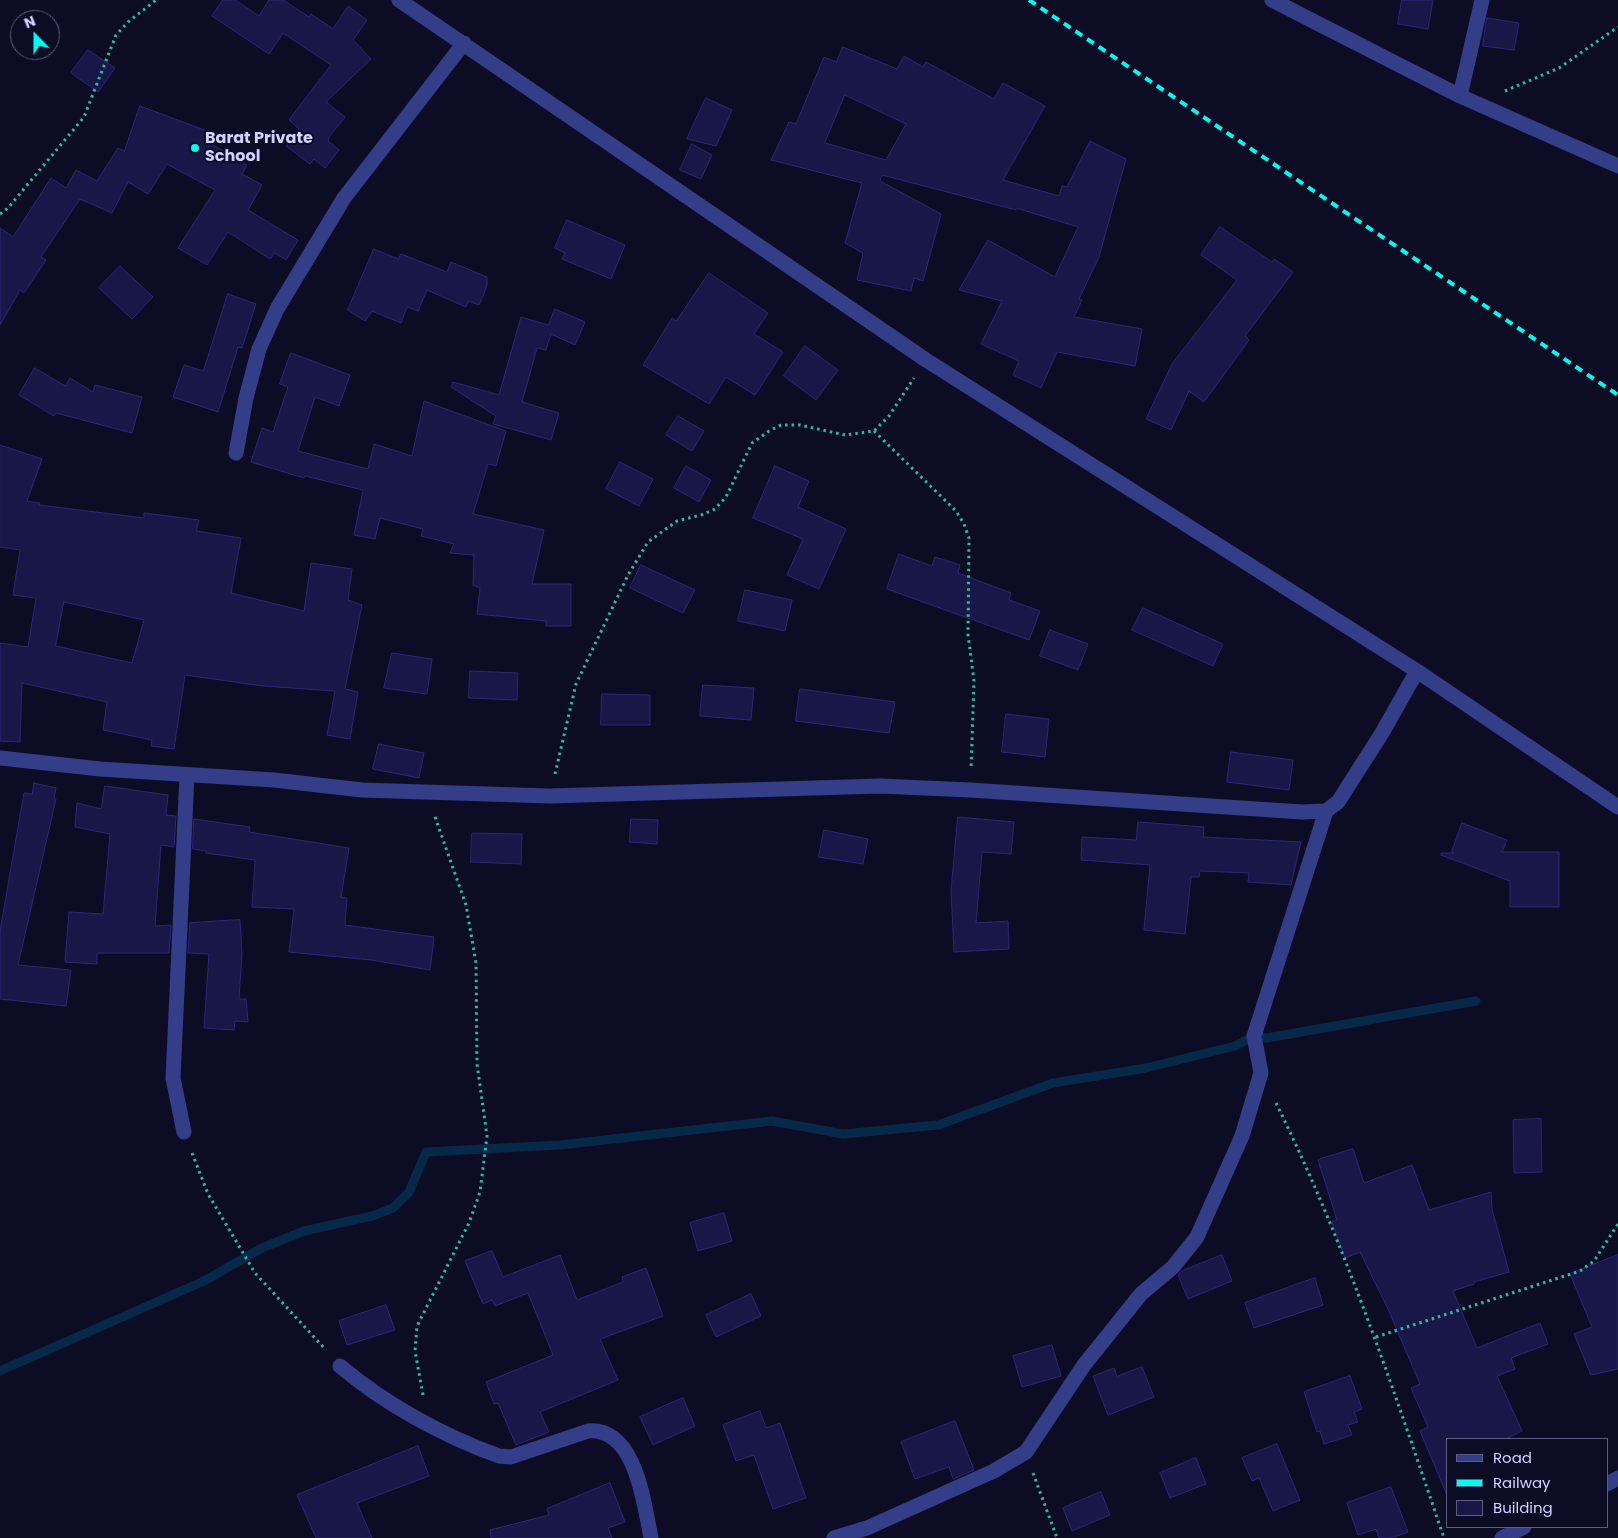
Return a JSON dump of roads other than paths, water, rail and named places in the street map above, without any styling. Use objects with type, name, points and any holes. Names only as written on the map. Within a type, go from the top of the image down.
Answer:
[{"type":"street","points":[[399,0],[926,360],[1417,671],[1618,807]]},
{"type":"street","points":[[1272,0],[1460,96],[1618,166]]},
{"type":"street","points":[[1460,96],[1482,0]]},
{"type":"street","points":[[236,453],[246,398],[259,349],[277,310],[344,198],[464,43]]},
{"type":"street","points":[[0,758],[187,775],[274,780],[362,790],[550,796],[880,786],[970,790],[1302,812],[1326,811],[1338,802],[1382,733],[1417,671]]},
{"type":"street","points":[[184,1132],[173,1078],[187,775]]},
{"type":"street","points":[[834,1538],[876,1524],[994,1471],[1026,1452],[1084,1365],[1141,1294],[1173,1267],[1196,1237],[1242,1136],[1262,1073],[1254,1036],[1326,811]]},
{"type":"street","points":[[340,1366],[365,1386],[428,1423],[487,1452],[511,1457],[588,1431],[598,1430],[611,1435],[621,1444],[640,1484],[651,1538]]},
{"type":"street","points":[[1502,1538],[1522,1528]]},
{"type":"waterway","points":[[0,1371],[204,1281],[262,1248],[304,1231],[372,1216],[393,1208],[409,1192],[426,1152],[560,1145],[772,1121],[843,1134],[938,1125],[1053,1083],[1146,1068],[1235,1046],[1254,1036],[1267,1038],[1476,1001]]},
{"type":"railway","points":[[1029,0],[1618,395]]},
{"type":"place","name":"Barat Private School","points":[[195,148]]}]
